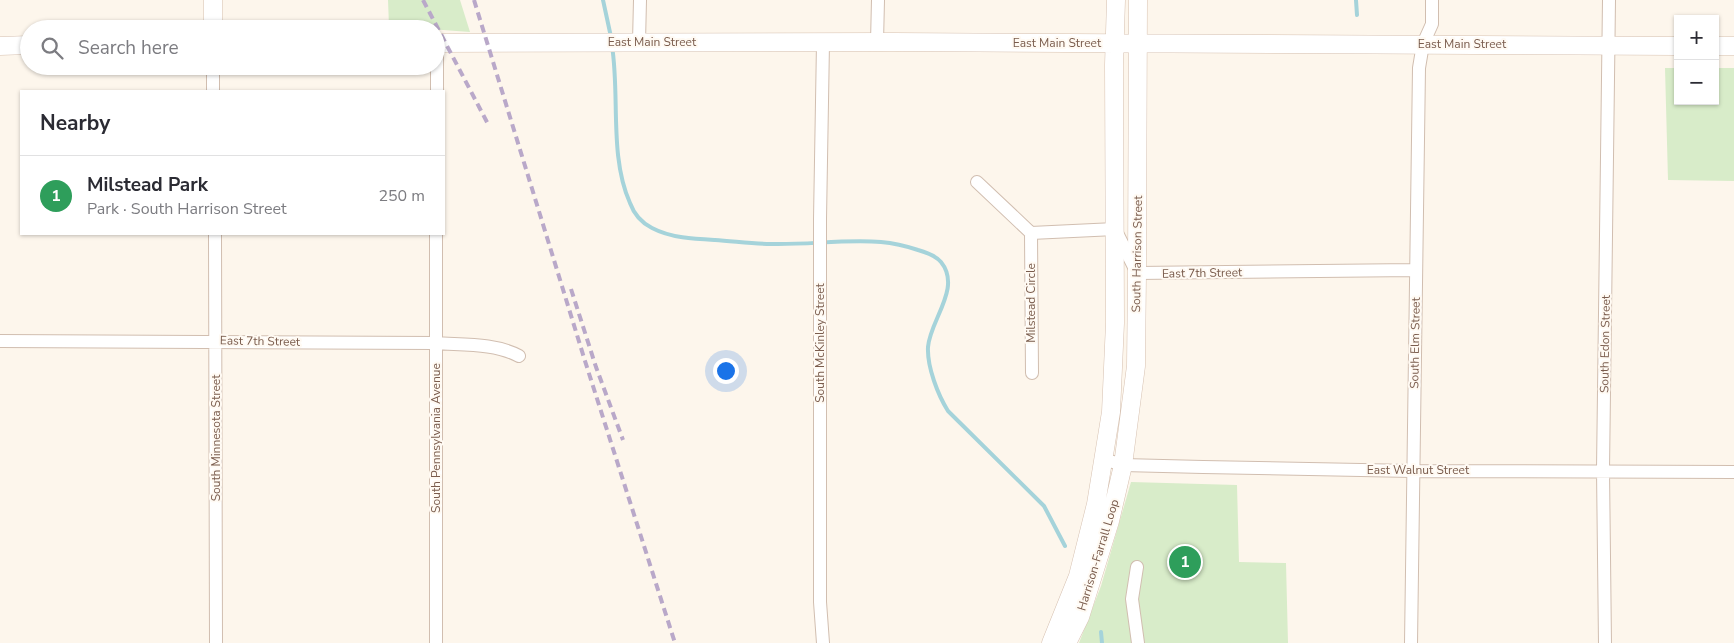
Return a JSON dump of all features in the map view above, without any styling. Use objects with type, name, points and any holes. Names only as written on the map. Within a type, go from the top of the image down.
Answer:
[{"type":"street","points":[[213,0],[213,20]]},
{"type":"street","points":[[636,42],[640,0]]},
{"type":"street","points":[[878,0],[878,42]]},
{"type":"street","name":"South Harrison Street","points":[[1103,459],[1111,402],[1115,322],[1116,0]]},
{"type":"street","name":"South Harrison Street","points":[[1123,465],[1136,366],[1138,0]]},
{"type":"street","name":"South Elm Street","points":[[1412,643],[1419,68],[1423,44],[1432,24],[1432,0]]},
{"type":"street","name":"South Edon Street","points":[[1604,643],[1603,470],[1610,0]]},
{"type":"street","name":"East Main Street","points":[[445,43],[878,42],[1674,46]]},
{"type":"street","name":"South McKinley Street","points":[[823,43],[820,219],[820,602],[823,643]]},
{"type":"street","points":[[0,46],[20,45]]},
{"type":"street","points":[[1719,46],[1734,46]]},
{"type":"street","points":[[213,75],[213,90]]},
{"type":"street","points":[[436,75],[436,90]]},
{"type":"street","points":[[977,182],[1031,233],[1115,228],[1138,273]]},
{"type":"street","name":"Milstead Circle","points":[[1031,233],[1032,373]]},
{"type":"street","name":"South Minnesota Street","points":[[215,235],[216,643]]},
{"type":"street","name":"South Pennsylvania Avenue","points":[[436,235],[436,643]]},
{"type":"street","name":"East 7th Street","points":[[1138,273],[1416,270]]},
{"type":"street","name":"East 7th Street","points":[[0,341],[436,343],[509,350],[519,356]]},
{"type":"street","name":"East Walnut Street","points":[[1103,459],[1123,465],[1413,471],[1603,470],[1734,472]]},
{"type":"street","name":"Harrison-Farrall Loop","points":[[1051,643],[1078,576],[1096,504],[1103,459]]},
{"type":"street","name":"Harrison-Farrall Loop","points":[[1067,643],[1080,617],[1105,538],[1123,465]]},
{"type":"street","points":[[1137,567],[1132,599],[1138,643]]},
{"type":"green space","points":[[388,0],[460,0],[470,32],[445,30],[445,20],[389,20]]},
{"type":"green space","points":[[1665,68],[1674,68],[1674,105],[1719,105],[1719,68],[1734,68],[1734,181],[1668,180]]},
{"type":"green space","points":[[1131,482],[1237,485],[1239,562],[1286,563],[1288,643],[1079,643],[1101,586]]},
{"type":"waterway","points":[[603,0],[611,37]]},
{"type":"waterway","points":[[1356,0],[1357,15]]},
{"type":"waterway","points":[[612,46],[619,166],[632,207],[639,218],[648,226],[667,234],[683,237],[757,244],[886,242],[924,252],[941,262],[947,272],[948,282],[947,293],[928,347],[929,363],[934,381],[948,411],[1044,506],[1065,546]]},
{"type":"waterway","points":[[1101,632],[1102,643]]},
{"type":"railway","points":[[423,0],[433,20]]},
{"type":"railway","points":[[474,0],[585,361],[675,643]]},
{"type":"railway","points":[[445,42],[488,124]]},
{"type":"railway","points":[[571,289],[596,367],[623,440]]},
{"type":"place","name":"Milstead Park","points":[[1185,562]]}]
